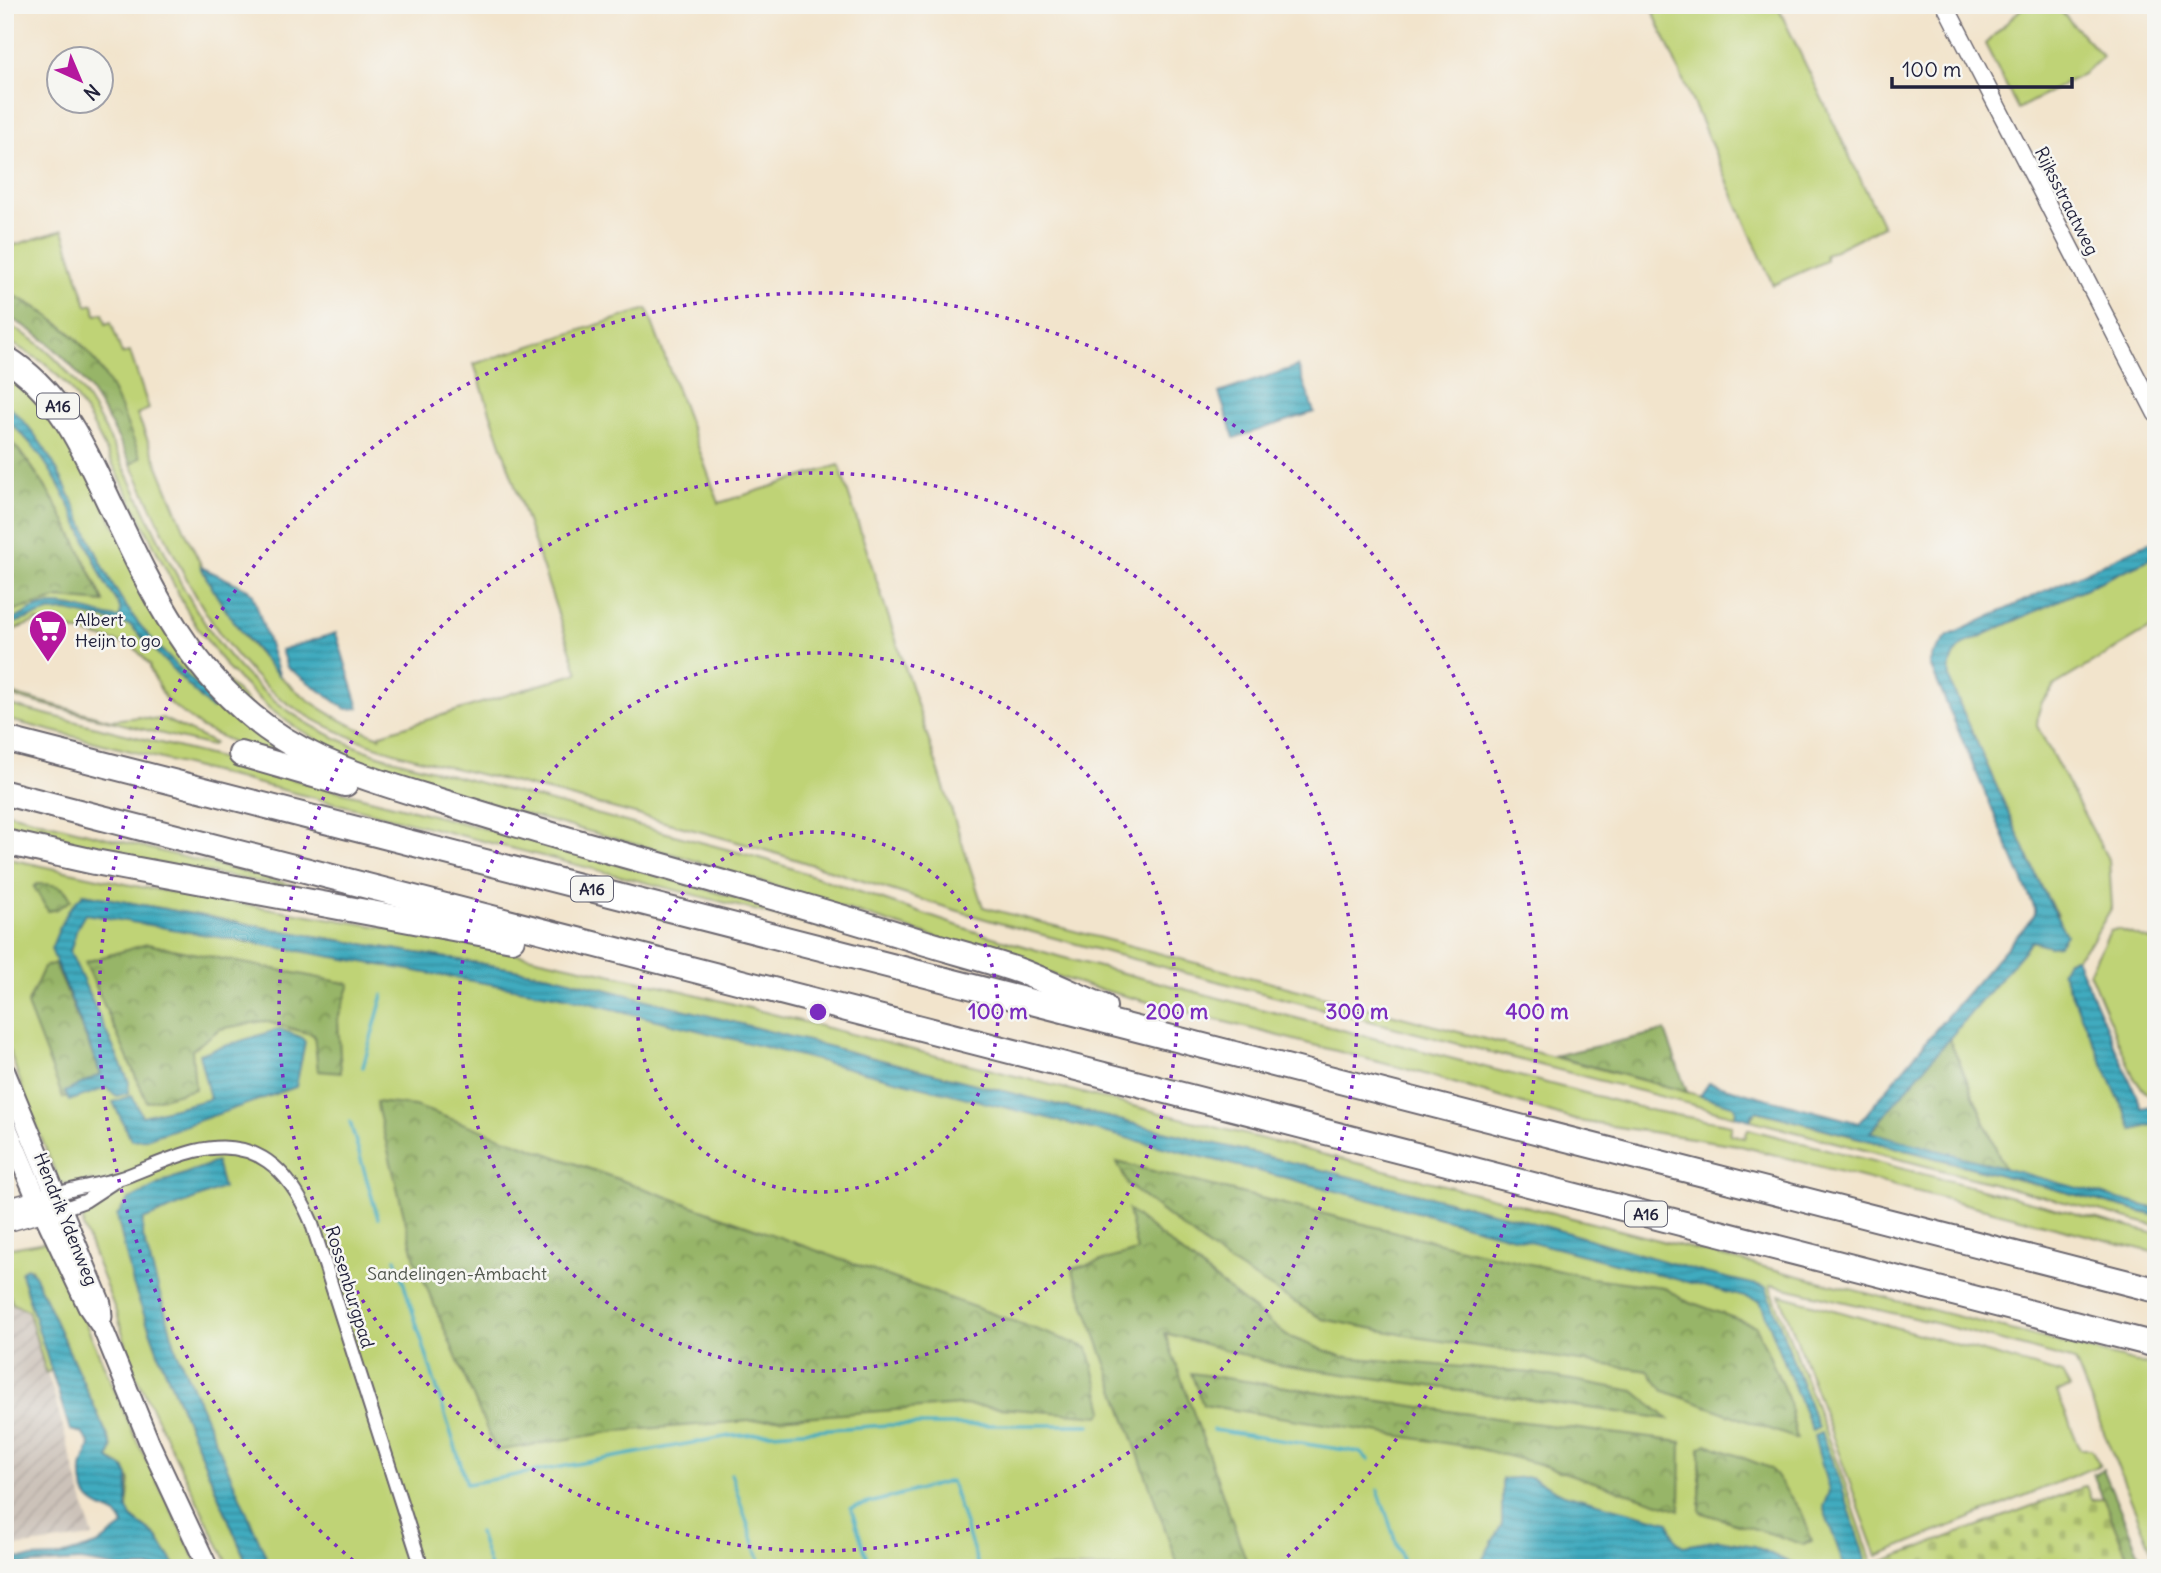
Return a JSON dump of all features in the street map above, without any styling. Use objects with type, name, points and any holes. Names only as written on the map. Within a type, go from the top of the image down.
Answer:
[{"type":"highway","name":"A16","points":[[5,358],[39,383],[64,414],[162,609],[184,645],[226,694],[270,730],[326,762],[375,781],[508,822],[847,918],[1018,971],[1179,1038]]},
{"type":"highway","name":"A16","points":[[5,739],[2156,1290]]},
{"type":"highway","name":"A16","points":[[241,754],[373,791],[508,822]]},
{"type":"highway","name":"A16","points":[[5,793],[2156,1345]]},
{"type":"highway","name":"A16","points":[[5,842],[95,862],[492,934],[598,958],[648,958]]},
{"type":"main road","name":"Hendrik Ydenweg","points":[[5,1072],[88,1307],[103,1329],[149,1444],[208,1568]]},
{"type":"main road","name":"Hendrik Ydenweg","points":[[5,1124],[50,1203]]},
{"type":"street","name":"Rijksstraatweg","points":[[1945,5],[2156,414]]},
{"type":"street","name":"Rossenburgpad","points":[[50,1203],[85,1201],[134,1166],[213,1148],[232,1149],[265,1158],[282,1172],[299,1193],[311,1221],[422,1568]]},
{"type":"street","points":[[5,1208],[50,1203]]},
{"type":"street","points":[[5,1224],[50,1203]]},
{"type":"shaded area","points":[[5,1255],[8,1255],[53,1391],[93,1537],[5,1548]]},
{"type":"green space","points":[[1650,5],[1777,5],[1883,226],[1825,255],[1826,261],[1773,285]]},
{"type":"green space","points":[[2025,5],[2055,5],[2103,57],[2083,74],[2018,109],[1985,44]]},
{"type":"green space","points":[[63,230],[87,306],[93,304],[96,315],[103,313],[106,324],[111,322],[122,354],[130,352],[149,409],[137,414],[177,513],[223,605],[252,646],[287,683],[329,713],[380,737],[381,734],[578,673],[474,364],[647,309],[719,503],[839,465],[983,907],[1687,1092],[1733,1105],[1735,1116],[1010,926],[716,836],[424,761],[334,730],[280,698],[254,675],[231,649],[193,590],[131,464],[140,457],[100,369],[82,345],[58,323],[32,305],[5,292],[5,248]]},
{"type":"green space","points":[[5,292],[49,316],[87,351],[111,388],[141,457],[131,464],[95,398],[65,359],[48,342],[5,316]]},
{"type":"green space","points":[[5,324],[45,349],[76,382],[111,442],[169,561],[219,644],[250,679],[287,710],[333,736],[388,758],[767,860],[979,933],[1061,957],[1654,1111],[1732,1125],[1730,1134],[1745,1138],[1748,1129],[2156,1234],[2156,1253],[1737,1145],[1578,1121],[1421,1073],[1091,987],[683,857],[450,794],[376,769],[333,749],[292,725],[270,709],[229,670],[184,605],[90,419],[68,386],[46,364],[5,339]]},
{"type":"green space","points":[[5,360],[44,391],[162,615],[301,757],[257,753],[202,728],[166,700],[150,665],[133,646],[37,621],[5,633],[5,600],[10,612],[60,598],[104,601],[49,493],[5,435]]},
{"type":"green space","points":[[5,435],[49,493],[104,602],[60,598],[9,612],[5,600]]},
{"type":"green space","points":[[2156,556],[2156,625],[2055,685],[2042,702],[2037,726],[2109,861],[2112,907],[2092,941],[2076,958],[2067,960],[2104,1064],[2133,1130],[2156,1124],[2156,1209],[2005,1170],[1949,1038],[2032,941],[2051,946],[2057,915],[2042,888],[1952,687],[1949,674],[1953,657],[1966,643]]},
{"type":"green space","points":[[5,692],[111,720],[162,718],[214,743],[211,746],[5,695]]},
{"type":"green space","points":[[5,704],[580,853],[973,966],[5,719]]},
{"type":"green space","points":[[5,812],[333,895],[5,836]]},
{"type":"green space","name":"Sandelingen-Ambacht","points":[[5,858],[135,886],[441,937],[663,986],[2156,1367],[2156,1562],[2075,1361],[1931,1322],[1772,1285],[1770,1286],[1845,1483],[1874,1568],[264,1568],[133,1284],[160,1358],[249,1568],[230,1568],[134,1372],[118,1317],[83,1227],[84,1206],[91,1181],[72,1186],[59,1182],[29,1108],[5,1037]],"holes":[[[84,894],[284,931],[550,975],[1046,1102],[1517,1218],[1642,1255],[555,992],[90,904]]]},
{"type":"green space","points":[[37,884],[61,888],[71,900],[48,911],[34,887]]},
{"type":"green space","points":[[2117,929],[2156,942],[2156,1096],[2148,1094],[2134,1078],[2089,972],[2110,931]]},
{"type":"green space","points":[[147,944],[350,984],[338,1019],[341,1073],[318,1071],[314,1035],[264,1021],[220,1029],[192,1050],[195,1089],[147,1102],[85,962]]},
{"type":"green space","points":[[55,963],[101,1075],[66,1092],[67,1097],[63,1098],[27,1005],[44,967]]},
{"type":"green space","points":[[1665,1031],[1687,1092],[1553,1056]]},
{"type":"green space","points":[[1949,1038],[2005,1170],[1870,1132]]},
{"type":"green space","points":[[376,1102],[415,1106],[1088,1348],[1104,1410],[1100,1416],[961,1405],[617,1431],[496,1451],[415,1260]]},
{"type":"green space","points":[[1756,1111],[2156,1216],[2156,1226],[1750,1120]]},
{"type":"green space","points":[[1117,1162],[1591,1278],[1664,1287],[1682,1299],[1756,1326],[1788,1398],[1797,1439],[1664,1391],[1648,1371],[1421,1338],[1322,1319],[1222,1258],[1128,1185]]},
{"type":"green space","points":[[1128,1210],[1287,1336],[1343,1357],[1533,1373],[1634,1391],[1668,1419],[1279,1365],[1165,1333],[1249,1568],[1179,1568],[1072,1269],[1137,1251]]},
{"type":"green space","points":[[50,1241],[135,1437],[200,1568],[177,1568],[156,1536],[131,1517],[127,1509],[130,1481],[124,1468],[109,1458],[112,1448],[110,1441],[31,1268],[21,1272],[22,1277],[52,1370],[46,1373],[28,1310],[13,1304],[5,1283],[5,1249]]},
{"type":"green space","points":[[1780,1295],[2062,1374],[2070,1388],[2057,1392],[2080,1449],[2091,1449],[2100,1465],[1877,1556]]},
{"type":"green space","points":[[1191,1373],[1509,1420],[1681,1442],[1680,1510],[1535,1463],[1476,1448],[1203,1405]]},
{"type":"green space","points":[[1707,1444],[1770,1468],[1802,1513],[1812,1541],[1804,1545],[1700,1512],[1700,1448]]},
{"type":"green space","points":[[2103,1469],[2145,1568],[2132,1568],[2093,1474]]},
{"type":"green space","points":[[2086,1486],[2091,1499],[2103,1498],[2132,1568],[1882,1568],[1880,1562]]},
{"type":"water","points":[[1298,366],[1314,412],[1234,438],[1219,393]]},
{"type":"water","points":[[5,403],[41,443],[55,466],[124,604],[161,650],[218,704],[211,709],[130,625],[67,611],[49,612],[5,626],[5,620],[15,619],[42,606],[62,605],[119,618],[121,614],[119,605],[104,581],[58,484],[35,449],[5,419]]},
{"type":"water","points":[[2156,539],[2156,556],[1966,643],[1953,657],[1949,674],[1952,687],[2042,888],[2066,935],[2059,945],[2050,946],[2032,941],[1870,1132],[2156,1209],[2156,1216],[1757,1111],[1752,1114],[1750,1120],[1735,1116],[1733,1105],[1700,1096],[1709,1083],[1859,1123],[2035,915],[2035,909],[1930,665],[1933,654],[1948,636]]},
{"type":"water","points":[[201,567],[248,589],[253,595],[280,677],[236,625]]},
{"type":"water","points":[[336,633],[359,708],[346,709],[287,667],[281,650]]},
{"type":"water","points":[[84,894],[284,931],[550,975],[1046,1102],[1517,1218],[1705,1273],[1766,1287],[1818,1428],[1812,1431],[1760,1301],[1286,1178],[565,997],[85,914],[77,928],[70,952],[129,1082],[128,1093],[117,1096],[106,1088],[69,1101],[65,1092],[101,1074],[51,949],[68,912]]},
{"type":"water","points":[[2076,958],[2142,1108],[2156,1105],[2156,1124],[2133,1130],[2061,971],[2067,960]]},
{"type":"water","points":[[279,1029],[301,1037],[305,1042],[296,1087],[146,1139],[131,1140],[113,1102],[132,1095],[142,1116],[210,1099],[199,1054]]},
{"type":"water","points":[[216,1162],[223,1188],[143,1220],[142,1233],[177,1352],[271,1568],[249,1568],[160,1358],[133,1284],[117,1216],[128,1200],[165,1181]]},
{"type":"water","points":[[27,1267],[33,1272],[110,1441],[112,1448],[109,1459],[124,1468],[128,1475],[127,1509],[131,1517],[156,1536],[177,1568],[121,1568],[80,1561],[5,1566],[5,1559],[58,1557],[97,1545],[123,1526],[121,1519],[115,1514],[93,1503],[83,1486],[82,1467],[90,1445],[82,1433],[70,1430],[22,1277],[21,1272]]},
{"type":"water","points":[[1821,1433],[1841,1484],[1868,1568],[1845,1568],[1823,1507],[1829,1491],[1814,1436]]},
{"type":"water","points":[[1530,1477],[1564,1494],[1669,1522],[1675,1540],[1683,1546],[1719,1540],[1754,1546],[1801,1568],[1707,1568],[1705,1565],[1677,1559],[1663,1568],[1478,1568],[1502,1524],[1502,1479]]},
{"type":"waterway","points":[[363,1067],[383,995]]},
{"type":"waterway","points":[[350,1122],[378,1218]]},
{"type":"waterway","points":[[396,1259],[467,1484],[730,1436],[888,1425],[1090,1425]]},
{"type":"waterway","points":[[1213,1430],[1359,1452],[1369,1460]]},
{"type":"waterway","points":[[731,1474],[762,1568]]},
{"type":"waterway","points":[[870,1568],[851,1508],[951,1481],[979,1568]]},
{"type":"waterway","points":[[1378,1490],[1405,1568]]},
{"type":"waterway","points":[[479,1533],[490,1568]]},
{"type":"place","name":"Albert Heijn to go","points":[[48,663]]}]
